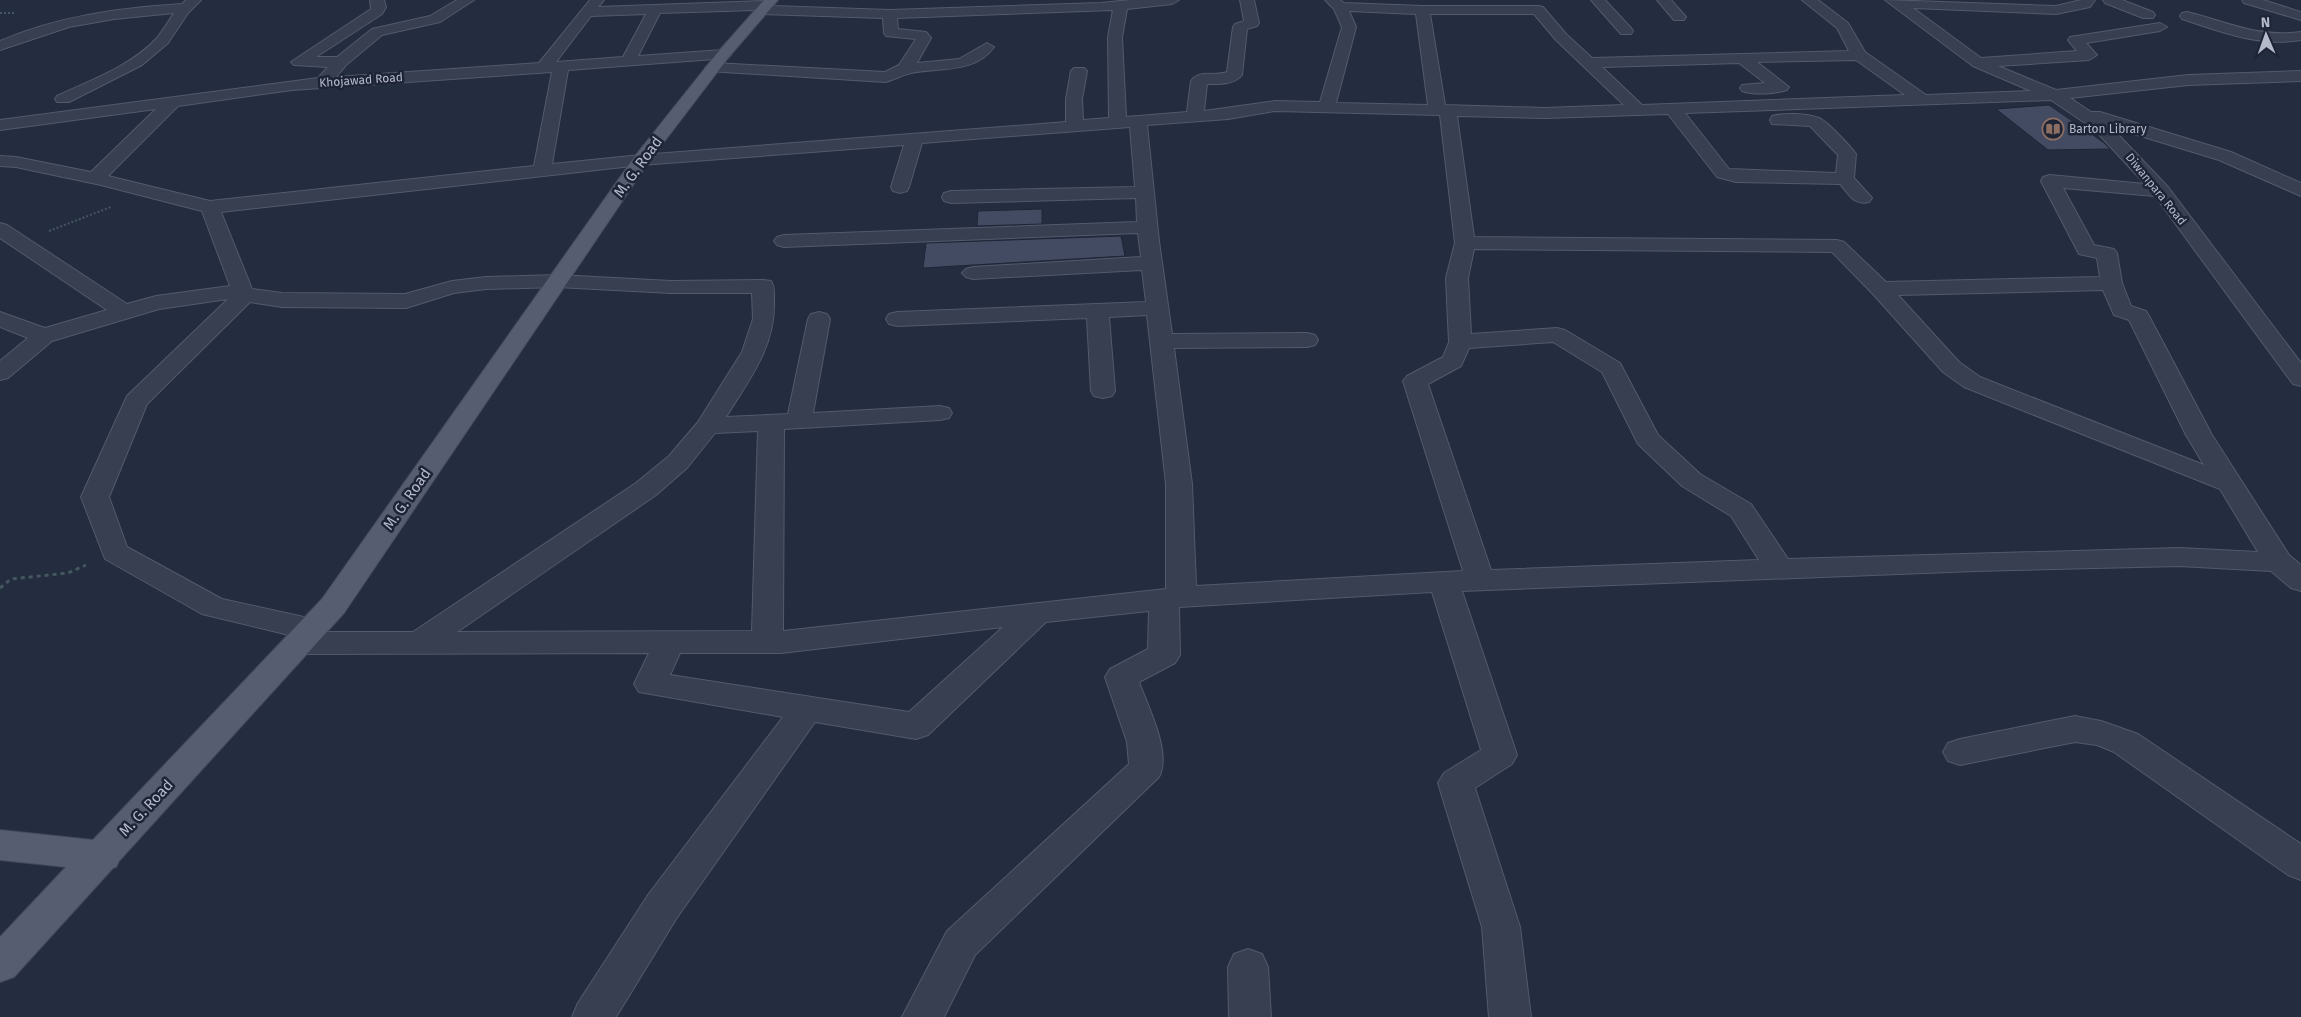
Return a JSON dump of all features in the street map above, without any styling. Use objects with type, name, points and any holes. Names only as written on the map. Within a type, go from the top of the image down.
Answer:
[{"type":"main road","name":"M. G. Road","points":[[0,964],[333,606],[640,160],[718,61],[767,5]]},
{"type":"main road","points":[[0,845],[102,856]]},
{"type":"street","points":[[341,62],[299,62],[377,11],[379,7],[377,0]]},
{"type":"street","points":[[45,102],[209,86],[322,83],[341,62],[377,32],[435,19],[467,0]]},
{"type":"street","points":[[542,171],[552,67],[586,12],[597,0]]},
{"type":"street","points":[[586,12],[767,5],[1017,10],[1121,5],[1172,0]]},
{"type":"street","points":[[1195,117],[1199,81],[1201,78],[1224,79],[1234,75],[1240,27],[1252,22],[1247,0]]},
{"type":"street","points":[[1598,0],[1626,31]]},
{"type":"street","points":[[1664,0],[1679,17]]},
{"type":"street","points":[[1808,0],[1843,26],[1859,54],[1922,100]]},
{"type":"street","points":[[1895,2],[2056,10],[2085,4],[2088,0]]},
{"type":"street","points":[[2110,0],[2148,15]]},
{"type":"street","points":[[2249,0],[2301,16]]},
{"type":"street","name":"Diwanpara Road","points":[[1895,2],[1978,63],[2054,95],[2100,126],[2161,191],[2301,379]]},
{"type":"street","points":[[0,46],[52,26],[87,17],[190,4]]},
{"type":"street","points":[[63,99],[134,65],[159,44],[190,4]]},
{"type":"street","points":[[1327,108],[1349,27],[1336,4]]},
{"type":"street","points":[[1336,4],[1422,10],[1535,5],[1560,37],[1638,110]]},
{"type":"street","points":[[923,1017],[960,943],[1147,768],[1144,742],[1122,677],[1164,654],[1173,598],[1179,484],[1152,263],[1146,192],[1128,122],[1115,37],[1121,5]]},
{"type":"street","points":[[628,62],[655,9]]},
{"type":"street","points":[[898,9],[891,33],[921,35],[924,38],[905,69]]},
{"type":"street","points":[[1422,10],[1426,41],[1442,111],[1465,243],[1458,278],[1460,342],[1453,361],[1415,381],[1480,580]]},
{"type":"street","points":[[2187,16],[2266,40],[2283,40],[2301,36]]},
{"type":"street","points":[[1978,63],[2088,55],[2074,40],[2160,27]]},
{"type":"street","name":"Khojawad Road","points":[[0,125],[322,83],[628,62],[718,61],[885,77],[899,75],[905,69],[962,63],[972,59],[987,47]]},
{"type":"street","points":[[1588,63],[1859,54]]},
{"type":"street","points":[[1734,89],[1781,88],[1742,58]]},
{"type":"street","points":[[1075,126],[1074,99],[1079,71]]},
{"type":"street","points":[[0,161],[16,162],[210,206],[640,160],[1195,117],[1228,114],[1275,106],[1545,113],[2054,95],[2188,80],[2301,76]]},
{"type":"street","points":[[1619,92],[1638,92]]},
{"type":"street","points":[[94,179],[173,101]]},
{"type":"street","points":[[0,117],[27,106]]},
{"type":"street","points":[[1754,106],[1768,118],[1809,121],[1820,125],[1847,154],[1845,179],[1862,198]]},
{"type":"street","points":[[1673,109],[1723,173],[1736,176],[1845,179]]},
{"type":"street","points":[[2080,112],[2225,156],[2301,190]]},
{"type":"street","points":[[900,187],[915,139]]},
{"type":"street","points":[[2161,191],[2050,180],[2086,250],[2107,253],[2111,283],[2122,310],[2138,316],[2199,435],[2279,562],[2301,581]]},
{"type":"street","points":[[950,197],[1146,192]]},
{"type":"street","points":[[210,206],[244,296]]},
{"type":"street","points":[[784,241],[1149,227]]},
{"type":"street","points":[[0,229],[124,312]]},
{"type":"street","points":[[1465,243],[1837,246],[1881,289],[1951,367],[1972,382],[2230,484]]},
{"type":"street","points":[[974,273],[1152,263]]},
{"type":"street","points":[[0,373],[44,336],[156,303],[225,292],[282,300],[406,301],[452,287],[557,281],[671,287],[763,286],[764,319],[754,352],[708,426],[678,462],[646,489],[420,642]]},
{"type":"street","points":[[1881,289],[2111,283]]},
{"type":"street","points":[[244,296],[136,401],[95,497],[115,552],[213,607],[305,636],[420,642],[767,642],[1173,598],[1480,580],[1975,562],[2179,557],[2279,562]]},
{"type":"street","points":[[897,319],[1158,308]]},
{"type":"street","points":[[1098,311],[1103,391]]},
{"type":"street","points":[[0,319],[44,336]]},
{"type":"street","points":[[799,421],[819,320]]},
{"type":"street","points":[[1460,342],[1557,334],[1612,368],[1647,439],[1691,480],[1741,510],[1780,570]]},
{"type":"street","points":[[1162,341],[1307,340]]},
{"type":"street","points":[[708,426],[940,413]]},
{"type":"street","points":[[767,642],[771,422]]},
{"type":"street","points":[[1444,582],[1500,755],[1456,783],[1501,927],[1510,1017]]},
{"type":"street","points":[[670,642],[650,684],[916,726],[1038,613]]},
{"type":"street","points":[[593,1017],[662,907],[807,709]]},
{"type":"street","points":[[1960,752],[2075,729],[2092,730],[2109,735],[2126,743],[2301,864]]},
{"type":"street","points":[[1248,967],[1250,1017]]},
{"type":"path","points":[[19,242],[151,192]]},
{"type":"path","points":[[0,588],[11,579],[68,573],[115,552]]},
{"type":"building","name":"Barton Library","points":[[2049,105],[2103,142],[2110,149],[2048,150],[1996,109]]},
{"type":"building","points":[[1042,209],[1042,224],[977,226],[978,211]]},
{"type":"building","points":[[1121,236],[1125,256],[923,268],[926,243]]},
{"type":"place","name":"Barton Library","points":[[2053,129]]}]
